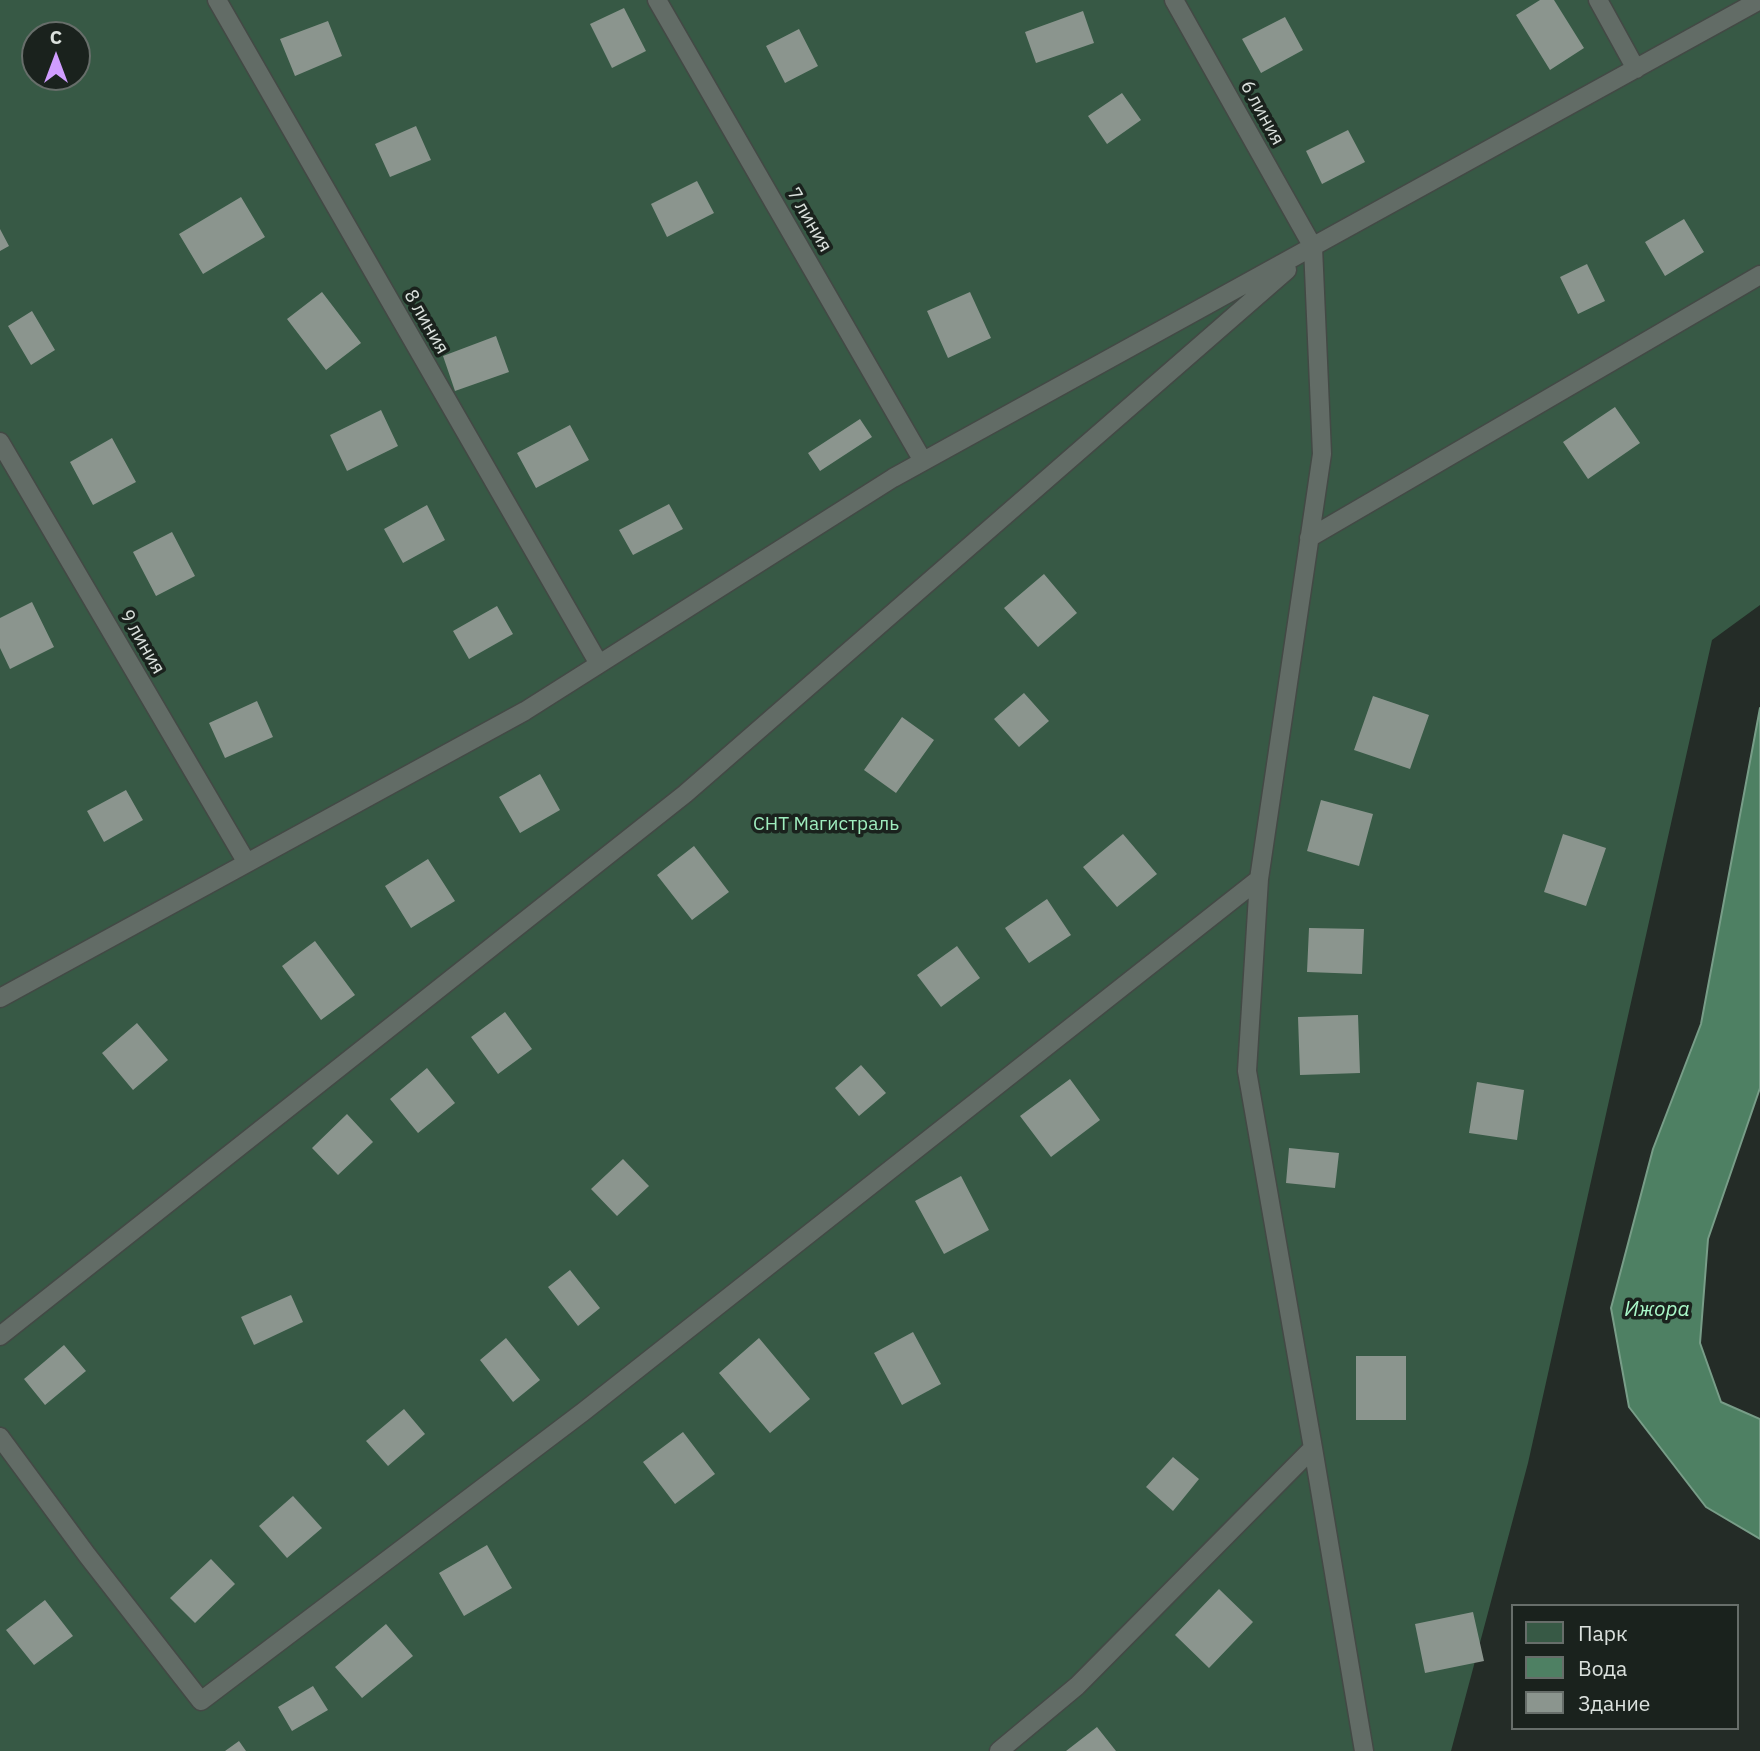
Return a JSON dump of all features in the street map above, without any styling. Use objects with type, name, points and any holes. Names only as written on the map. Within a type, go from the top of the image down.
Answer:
[{"type":"lane","name":"8 линия","points":[[217,0],[599,664]]},
{"type":"lane","name":"7 линия","points":[[657,0],[923,461]]},
{"type":"lane","name":"6 линия","points":[[1174,0],[1313,247]]},
{"type":"lane","points":[[1598,0],[1636,69]]},
{"type":"lane","points":[[0,998],[525,711],[923,461],[1760,0]]},
{"type":"lane","points":[[1313,247],[1322,454],[1259,879],[1247,1071],[1364,1751]]},
{"type":"lane","points":[[0,1336],[684,794],[1313,247]]},
{"type":"lane","points":[[1309,538],[1760,275]]},
{"type":"lane","name":"9 линия","points":[[0,442],[247,863]]},
{"type":"lane","points":[[0,1437],[201,1701],[583,1412],[1259,879]]},
{"type":"lane","points":[[999,1751],[1077,1686],[1313,1447]]},
{"type":"green space","name":"СНТ Магистраль","points":[[0,0],[1760,0],[1760,605],[1712,640],[1528,1463],[1451,1751],[0,1751]]},
{"type":"water","name":"Ижора","points":[[1760,708],[1760,1088],[1708,1239],[1700,1343],[1721,1402],[1760,1419],[1760,1539],[1706,1507],[1629,1407],[1611,1308],[1653,1149],[1701,1024]]},
{"type":"building","points":[[1540,0],[1554,0],[1584,48],[1550,70],[1516,15]]},
{"type":"building","points":[[624,8],[646,51],[612,68],[590,24]]},
{"type":"building","points":[[1083,11],[1094,43],[1036,63],[1025,32]]},
{"type":"building","points":[[1285,17],[1303,50],[1261,73],[1242,39]]},
{"type":"building","points":[[328,21],[342,56],[295,76],[280,39]]},
{"type":"building","points":[[799,29],[818,66],[785,83],[766,46]]},
{"type":"building","points":[[1122,93],[1141,120],[1107,144],[1088,116]]},
{"type":"building","points":[[416,126],[431,160],[390,177],[375,144]]},
{"type":"building","points":[[1348,130],[1365,162],[1322,184],[1306,151]]},
{"type":"building","points":[[697,181],[714,213],[667,237],[651,204]]},
{"type":"building","points":[[241,197],[265,237],[203,274],[179,234]]},
{"type":"building","points":[[1684,219],[1704,252],[1665,276],[1645,242]]},
{"type":"building","points":[[0,229],[9,246],[0,251]]},
{"type":"building","points":[[1587,264],[1605,301],[1578,314],[1560,277]]},
{"type":"building","points":[[322,292],[361,343],[326,370],[287,319]]},
{"type":"building","points":[[970,292],[991,338],[948,358],[927,311]]},
{"type":"building","points":[[32,311],[55,350],[31,365],[8,326]]},
{"type":"building","points":[[496,336],[509,372],[455,391],[443,356]]},
{"type":"building","points":[[1615,407],[1640,443],[1588,479],[1563,442]]},
{"type":"building","points":[[381,410],[398,446],[347,471],[330,435]]},
{"type":"building","points":[[860,419],[872,437],[820,471],[808,453]]},
{"type":"building","points":[[570,425],[589,460],[536,488],[517,453]]},
{"type":"building","points":[[112,438],[136,482],[93,505],[70,462]]},
{"type":"building","points":[[669,504],[683,529],[633,555],[619,530]]},
{"type":"building","points":[[427,505],[445,540],[403,563],[384,529]]},
{"type":"building","points":[[172,532],[195,576],[156,596],[133,552]]},
{"type":"building","points":[[1044,574],[1077,613],[1038,647],[1004,608]]},
{"type":"building","points":[[32,602],[54,647],[10,669],[0,648],[0,618]]},
{"type":"building","points":[[497,606],[513,634],[469,659],[453,631]]},
{"type":"building","points":[[1024,693],[1049,721],[1019,747],[994,719]]},
{"type":"building","points":[[1373,696],[1429,715],[1410,769],[1354,750]]},
{"type":"building","points":[[257,701],[273,737],[225,758],[209,723]]},
{"type":"building","points":[[902,717],[934,740],[896,793],[864,770]]},
{"type":"building","points":[[540,774],[560,810],[520,833],[499,797]]},
{"type":"building","points":[[126,790],[143,820],[104,842],[87,811]]},
{"type":"building","points":[[1321,800],[1373,814],[1359,866],[1307,851]]},
{"type":"building","points":[[1123,834],[1157,874],[1117,907],[1083,867]]},
{"type":"building","points":[[1563,834],[1606,848],[1586,906],[1544,892]]},
{"type":"building","points":[[694,846],[729,892],[692,920],[657,875]]},
{"type":"building","points":[[428,859],[455,901],[411,928],[385,886]]},
{"type":"building","points":[[1047,899],[1071,935],[1029,963],[1005,928]]},
{"type":"building","points":[[1309,928],[1364,929],[1362,974],[1307,972]]},
{"type":"building","points":[[315,941],[355,995],[321,1020],[282,966]]},
{"type":"building","points":[[957,946],[980,978],[941,1007],[917,975]]},
{"type":"building","points":[[505,1012],[532,1049],[498,1074],[471,1037]]},
{"type":"building","points":[[1358,1015],[1360,1073],[1300,1075],[1298,1017]]},
{"type":"building","points":[[137,1023],[168,1060],[133,1090],[102,1053]]},
{"type":"building","points":[[861,1065],[886,1093],[859,1116],[835,1088]]},
{"type":"building","points":[[427,1068],[455,1103],[418,1133],[390,1099]]},
{"type":"building","points":[[1070,1079],[1100,1120],[1051,1157],[1020,1116]]},
{"type":"building","points":[[1477,1082],[1524,1090],[1517,1140],[1469,1133]]},
{"type":"building","points":[[347,1114],[373,1142],[338,1175],[312,1148]]},
{"type":"building","points":[[1289,1148],[1339,1153],[1335,1188],[1286,1183]]},
{"type":"building","points":[[623,1159],[649,1186],[617,1216],[591,1189]]},
{"type":"building","points":[[961,1176],[989,1230],[944,1254],[915,1201]]},
{"type":"building","points":[[570,1270],[600,1308],[578,1326],[548,1287]]},
{"type":"building","points":[[291,1295],[303,1322],[254,1345],[241,1317]]},
{"type":"building","points":[[913,1332],[941,1384],[902,1405],[874,1353]]},
{"type":"building","points":[[506,1338],[540,1380],[513,1402],[480,1360]]},
{"type":"building","points":[[759,1338],[810,1399],[770,1433],[719,1373]]},
{"type":"building","points":[[64,1345],[86,1371],[45,1405],[24,1379]]},
{"type":"building","points":[[1356,1356],[1406,1356],[1406,1420],[1356,1420]]},
{"type":"building","points":[[404,1409],[425,1434],[388,1466],[366,1441]]},
{"type":"building","points":[[683,1432],[715,1474],[675,1504],[643,1462]]},
{"type":"building","points":[[1173,1457],[1199,1479],[1173,1511],[1146,1487]]},
{"type":"building","points":[[293,1496],[322,1528],[287,1558],[259,1526]]},
{"type":"building","points":[[487,1545],[512,1588],[464,1616],[439,1573]]},
{"type":"building","points":[[211,1559],[235,1584],[195,1623],[170,1598]]},
{"type":"building","points":[[1219,1589],[1253,1622],[1209,1668],[1175,1635]]},
{"type":"building","points":[[45,1600],[73,1636],[34,1665],[6,1630]]},
{"type":"building","points":[[1473,1612],[1484,1661],[1425,1673],[1415,1624]]},
{"type":"building","points":[[386,1624],[413,1656],[362,1698],[335,1667]]},
{"type":"building","points":[[313,1686],[328,1710],[292,1731],[278,1707]]},
{"type":"building","points":[[1097,1727],[1116,1751],[1066,1751]]},
{"type":"building","points":[[239,1741],[246,1751],[225,1751]]}]
